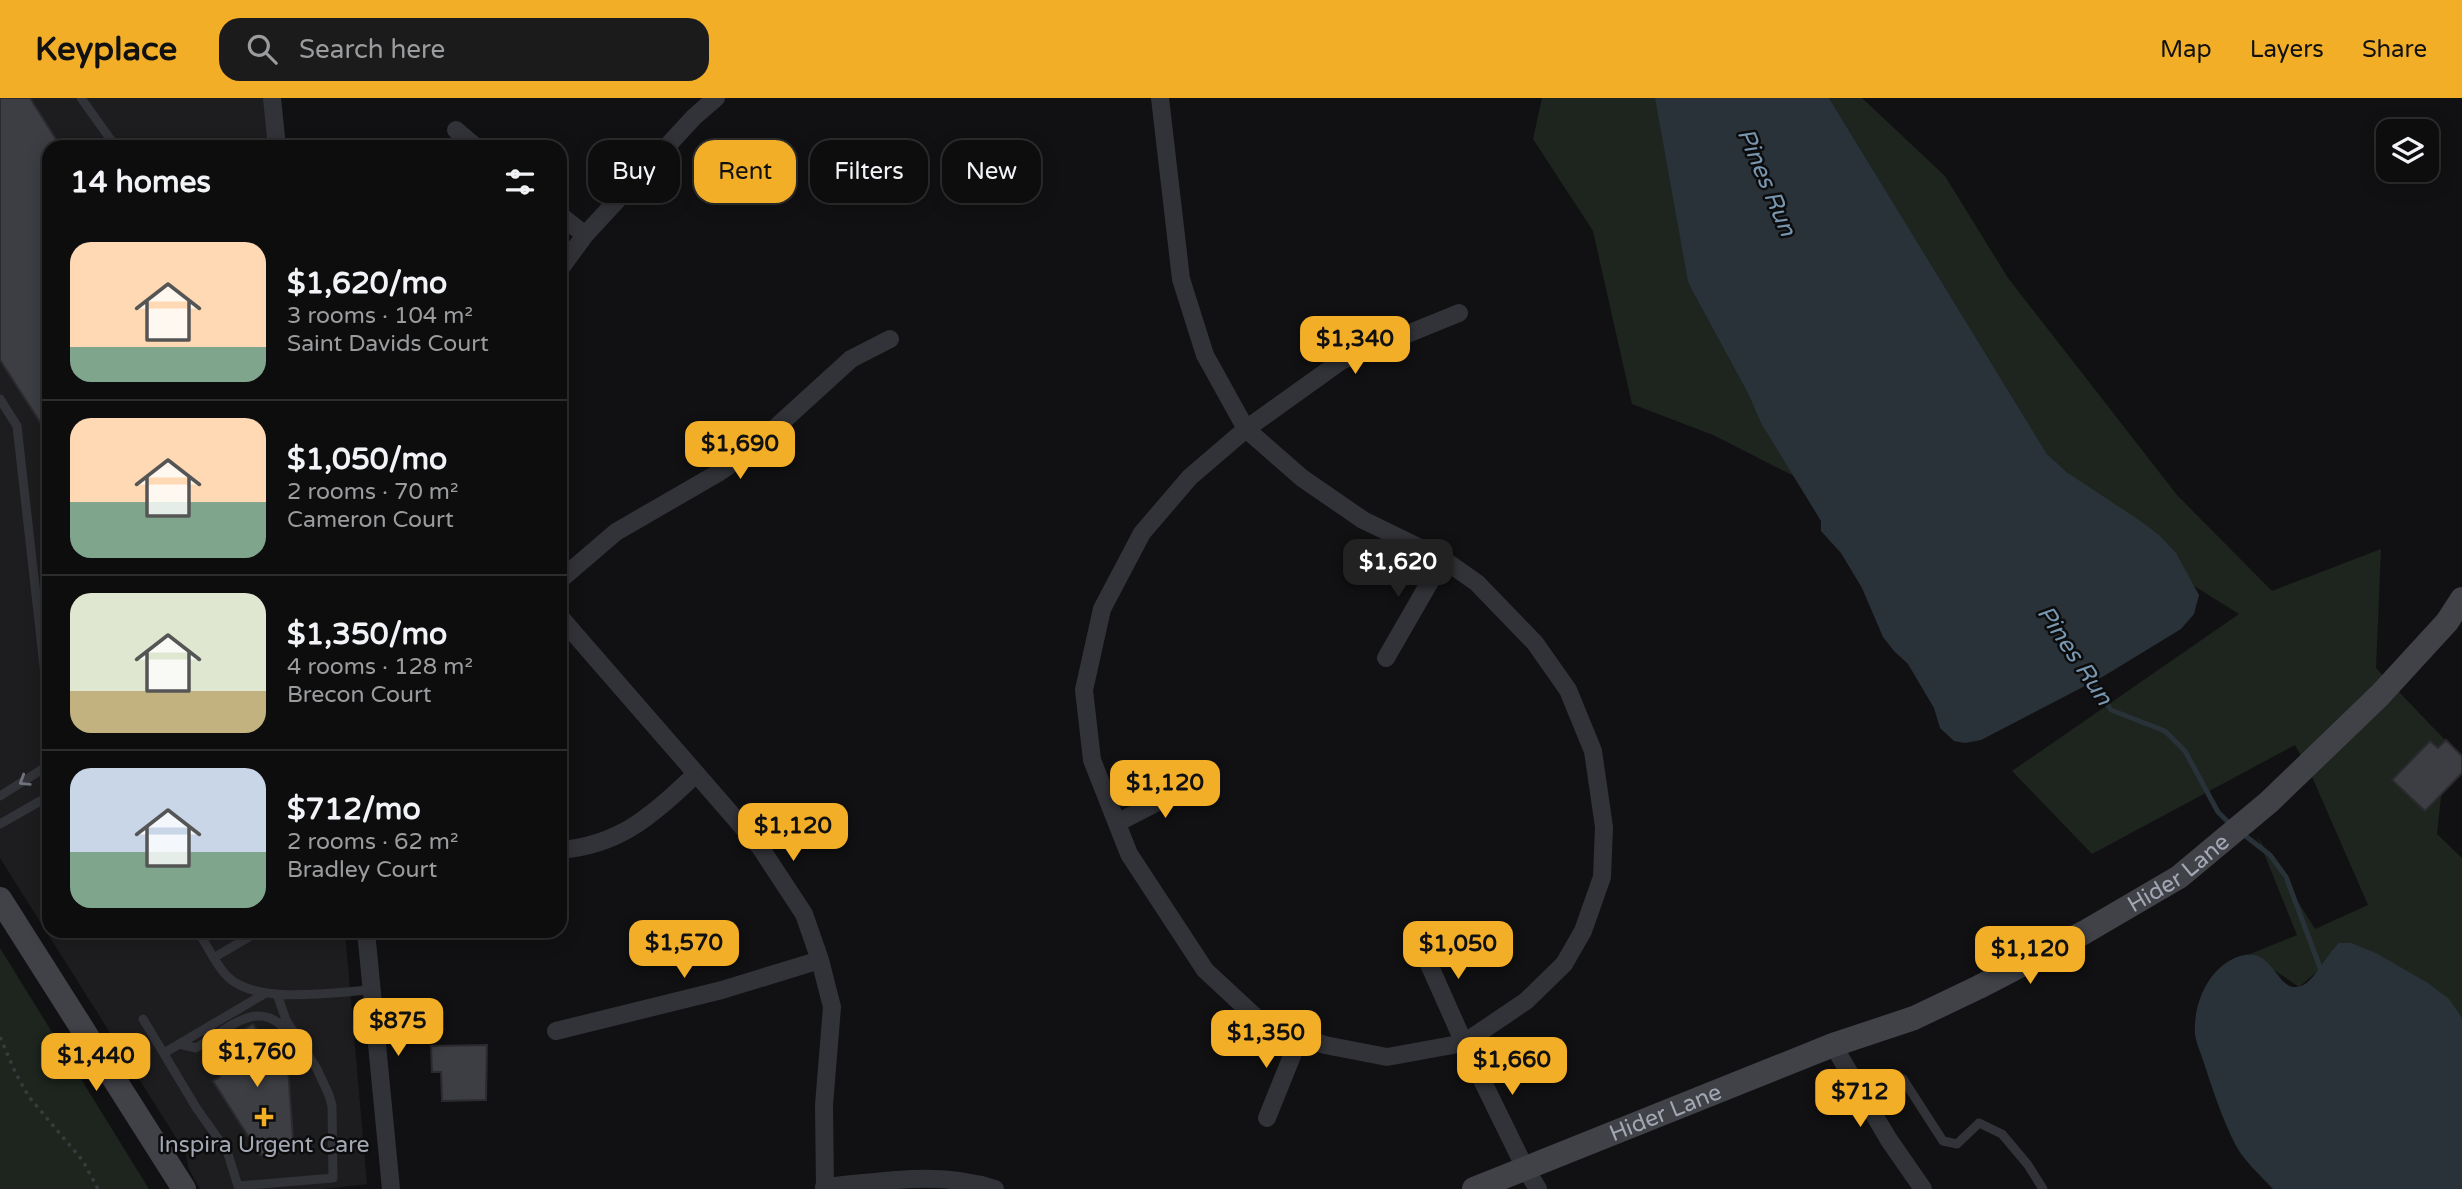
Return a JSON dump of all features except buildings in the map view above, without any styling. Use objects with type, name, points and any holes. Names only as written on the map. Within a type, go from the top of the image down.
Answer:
[{"type":"street","points":[[272,98],[276,140]]},
{"type":"street","points":[[567,259],[585,235],[694,117],[716,98]]},
{"type":"street","points":[[1160,98],[1181,279],[1205,355],[1245,429],[1302,478],[1363,520],[1443,559],[1477,583],[1526,633],[1568,690],[1593,751],[1604,827],[1602,877],[1583,931],[1564,964],[1526,1001],[1464,1043],[1387,1057],[1325,1045],[1262,1023],[1205,970],[1129,854],[1092,761],[1084,690],[1102,609],[1142,533],[1190,477],[1245,429],[1341,361],[1459,313]]},
{"type":"street","points":[[456,130],[468,140]]},
{"type":"street","points":[[567,221],[585,235]]},
{"type":"street","points":[[567,574],[616,532],[718,473],[751,450],[851,359],[890,339]]},
{"type":"street","points":[[1386,658],[1443,559]]},
{"type":"street","name":"Hider Lane","points":[[1474,1189],[1833,1045],[1914,1018],[2085,932],[2179,877],[2269,802],[2380,695],[2447,622],[2462,599]]},
{"type":"street","points":[[567,625],[760,847],[804,914],[832,1007],[824,1105],[825,1188],[940,1178],[971,1181],[995,1189]]},
{"type":"street","points":[[567,850],[578,849],[620,835],[652,814],[696,774]]},
{"type":"street","points":[[1117,823],[1194,783]]},
{"type":"street","points":[[0,899],[184,1189]]},
{"type":"street","points":[[1416,935],[1464,1043],[1525,1168],[1538,1189]]},
{"type":"street","points":[[367,938],[391,1189]]},
{"type":"street","points":[[556,1031],[722,990],[820,960]]},
{"type":"street","points":[[1267,1118],[1300,1036]]},
{"type":"street","points":[[1833,1045],[1889,1140],[1923,1189]]},
{"type":"lane","points":[[81,98],[111,140]]},
{"type":"lane","points":[[0,399],[17,426],[42,648]]},
{"type":"lane","points":[[0,796],[42,769]]},
{"type":"lane","points":[[0,824],[42,800]]},
{"type":"lane","points":[[203,938],[228,977],[246,989],[277,995],[372,990]]},
{"type":"lane","points":[[215,957],[247,938]]},
{"type":"lane","points":[[164,1053],[264,994]]},
{"type":"lane","points":[[143,1019],[197,1109],[227,1151],[238,1186],[333,1178],[329,1095],[317,1069],[286,1020],[277,995]]},
{"type":"lane","points":[[179,1044],[197,1048],[237,1023],[258,1014],[272,1017],[284,1028],[329,1095]]},
{"type":"lane","points":[[1903,1079],[1943,1141],[1958,1143],[1979,1122],[2002,1134],[2028,1165],[2043,1189]]},
{"type":"path","points":[[0,1037],[29,1097],[58,1128],[83,1161],[98,1189]]},
{"type":"shaded area","points":[[0,98],[270,98],[273,140],[42,140],[42,925],[0,858]]},
{"type":"shaded area","points":[[1542,98],[1740,98],[1693,292],[1794,476],[1713,435],[1632,404],[1593,231],[1533,139]]},
{"type":"shaded area","points":[[1829,98],[1862,98],[1945,176],[2008,278],[2177,495],[2272,591],[2381,549],[2376,668],[2447,742],[2437,834],[2462,858],[2462,1021],[2351,943],[2299,987],[2250,954],[2297,935],[2257,836],[2315,929],[2368,905],[2309,770],[2295,745],[2092,854],[2012,771],[2239,614],[2194,586],[2047,454]]},
{"type":"shaded area","points":[[50,938],[346,938],[367,1184],[324,1189],[200,1189],[189,1169],[185,1152]]},
{"type":"shaded area","points":[[0,948],[149,1189],[0,1189]]},
{"type":"water","points":[[1655,98],[1829,98],[2047,454],[2068,473],[2159,535],[2176,553],[2199,595],[2194,614],[2181,629],[2104,676],[1981,740],[1965,743],[1954,741],[1940,728],[1934,708],[1908,664],[1883,637],[1862,588],[1841,553],[1821,531],[1821,521],[1761,423],[1749,395],[1688,281]]},
{"type":"water","points":[[2339,943],[2351,943],[2376,953],[2428,983],[2449,999],[2462,1018],[2462,1189],[2273,1189],[2235,1144],[2196,1037],[2197,1010],[2205,987],[2229,961],[2252,954],[2268,963],[2286,984],[2301,986],[2311,979]]},
{"type":"waterway","name":"Pines Run","points":[[2091,678],[2111,710],[2165,731],[2185,751],[2218,812],[2232,826]]},
{"type":"waterway","name":"Pines Run","points":[[2243,834],[2270,855],[2286,877],[2321,970]]},
{"type":"place","name":"Inspira Urgent Care","points":[[264,1117]]}]
